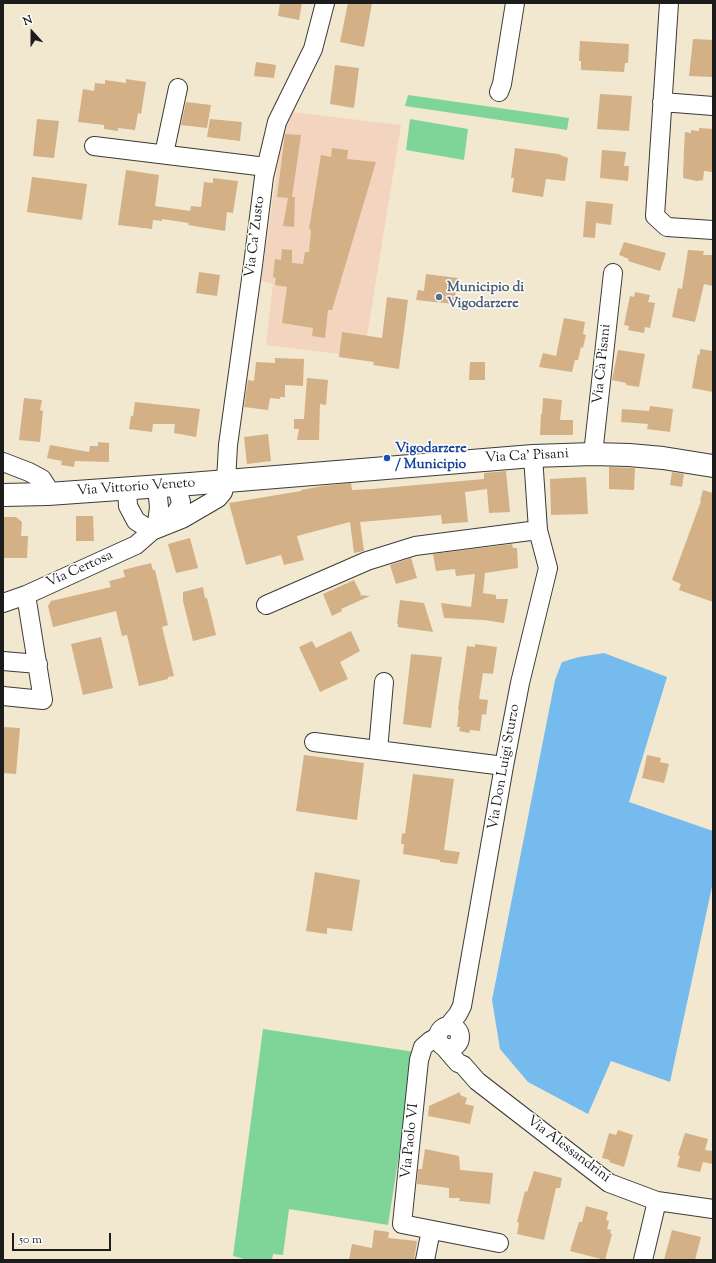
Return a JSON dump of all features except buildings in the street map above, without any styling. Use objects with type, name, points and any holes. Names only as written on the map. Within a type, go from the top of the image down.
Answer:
[{"type":"main road","name":"Via Ca' Pisani","points":[[269,478],[533,456],[593,454],[663,458],[713,466]]},
{"type":"main road","name":"Via Vittorio Veneto","points":[[3,495],[48,494],[269,478]]},
{"type":"street","name":"Via Ca' Zusto","points":[[226,482],[228,445],[266,166],[276,122],[313,49],[325,3]]},
{"type":"street","points":[[499,92],[502,84],[515,3]]},
{"type":"street","points":[[669,3],[655,216],[667,227],[713,230]]},
{"type":"street","points":[[164,154],[178,88]]},
{"type":"street","points":[[662,102],[713,106]]},
{"type":"street","points":[[94,146],[266,166]]},
{"type":"street","name":"Via Cà Pisani","points":[[593,454],[613,273]]},
{"type":"street","name":"Via Don Luigi Sturzo","points":[[450,1037],[464,1020],[462,1006],[504,766],[520,683],[548,568],[538,530],[533,456]]},
{"type":"street","points":[[3,462],[29,472],[42,479],[47,487],[48,494]]},
{"type":"street","name":"Via Certosa","points":[[3,603],[136,545],[160,528],[182,519],[218,498],[223,492],[226,482]]},
{"type":"street","name":"Via Certosa","points":[[160,528],[157,523],[159,507],[166,486]]},
{"type":"street","points":[[127,488],[128,506],[136,520],[160,528]]},
{"type":"street","points":[[266,605],[367,561],[415,546],[538,530]]},
{"type":"street","points":[[3,696],[43,700],[26,594]]},
{"type":"street","points":[[3,661],[38,664]]},
{"type":"street","points":[[378,750],[384,682]]},
{"type":"street","points":[[314,742],[504,766]]},
{"type":"street","name":"Via Alessandrini","points":[[450,1037],[458,1063],[463,1065],[477,1081],[609,1183],[657,1201],[713,1209]]},
{"type":"street","name":"Via Paolo VI","points":[[450,1037],[430,1041],[423,1047],[419,1060],[402,1224],[499,1243]]},
{"type":"street","points":[[643,1260],[657,1201]]},
{"type":"street","points":[[425,1260],[431,1230]]},
{"type":"shaded area","points":[[291,112],[401,125],[363,361],[339,357],[339,354],[266,345],[273,284],[261,281],[284,122]]},
{"type":"green space","points":[[408,95],[569,118],[567,130],[405,106]]},
{"type":"green space","points":[[410,119],[468,129],[464,160],[406,150]]},
{"type":"green space","points":[[263,1029],[415,1052],[388,1225],[289,1209],[283,1255],[273,1254],[272,1260],[248,1260],[233,1256]]},
{"type":"water","points":[[604,653],[667,677],[629,802],[713,831],[713,882],[670,1082],[611,1061],[588,1114],[528,1082],[500,1049],[492,1000],[555,680],[562,662],[579,657]]},
{"type":"place","name":"Municipio di Vigodarzere","points":[[439,297]]},
{"type":"place","name":"Vigodarzere / Municipio","points":[[387,458]]}]
